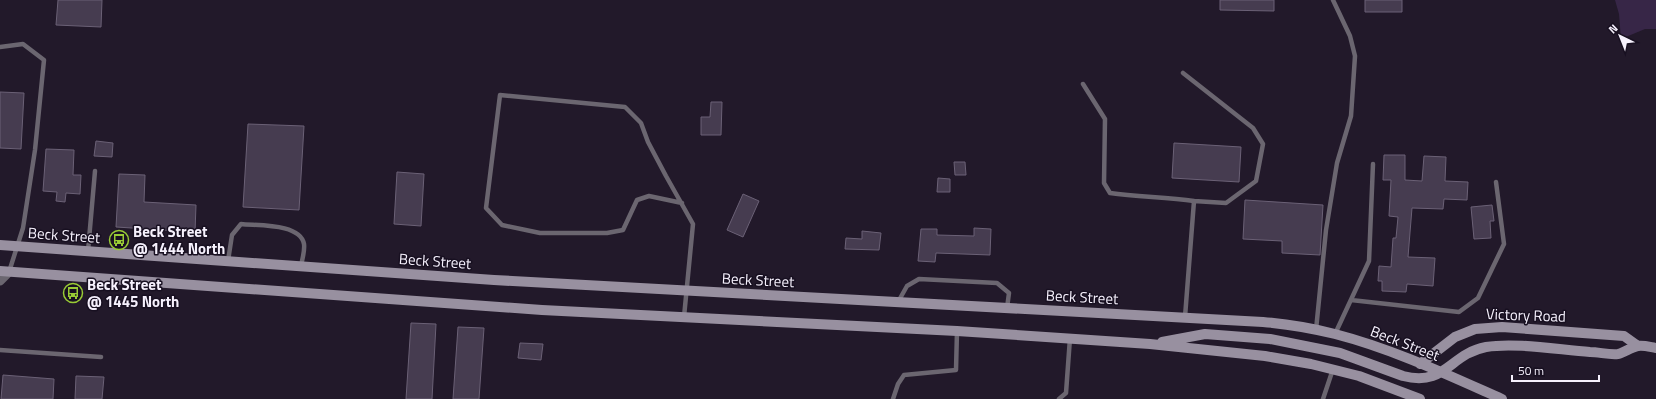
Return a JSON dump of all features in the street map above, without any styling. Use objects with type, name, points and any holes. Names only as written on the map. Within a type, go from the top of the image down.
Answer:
[{"type":"main road","name":"Beck Street","points":[[0,245],[687,291],[1263,322],[1335,334],[1420,364],[1502,399]]},
{"type":"main road","points":[[5,271],[534,309],[957,331],[1150,344],[1265,356],[1333,369],[1359,376],[1420,399]]},
{"type":"main road","name":"Victory Road","points":[[1420,364],[1455,337],[1475,329],[1502,327],[1624,336],[1638,346]]},
{"type":"main road","name":"Victory Road","points":[[1150,344],[1204,334],[1247,337],[1293,343],[1340,353],[1414,379],[1426,379],[1441,373],[1470,352],[1486,347],[1511,346],[1618,354],[1638,346],[1656,348]]},
{"type":"street","points":[[0,281],[5,271]]},
{"type":"lane","points":[[1316,330],[1326,230],[1337,163],[1351,116],[1355,56],[1350,36],[1334,0]]},
{"type":"lane","points":[[0,47],[23,44],[44,60],[35,150],[23,228],[17,247],[5,271]]},
{"type":"lane","points":[[1083,84],[1105,119],[1104,183],[1110,192],[1134,196],[1226,203],[1256,181],[1263,144],[1253,128],[1183,73]]},
{"type":"lane","points":[[682,203],[649,196],[637,200],[623,230],[607,233],[540,233],[502,225],[486,208],[500,95],[624,107],[641,123],[648,142],[666,176],[682,203],[693,224],[684,317]]},
{"type":"lane","points":[[1335,334],[1369,261],[1373,164]]},
{"type":"lane","points":[[88,252],[95,171]]},
{"type":"lane","points":[[1351,300],[1459,312],[1478,298],[1504,244],[1496,182]]},
{"type":"lane","points":[[1185,317],[1194,201]]},
{"type":"lane","points":[[228,261],[232,235],[241,224],[286,228],[293,231],[301,239],[304,245],[301,266]]},
{"type":"lane","points":[[898,303],[907,286],[919,279],[997,283],[1009,293],[1007,308]]},
{"type":"lane","points":[[894,399],[898,384],[904,375],[956,370],[957,331]]},
{"type":"lane","points":[[1059,399],[1066,393],[1070,338]]},
{"type":"lane","points":[[0,350],[101,357]]},
{"type":"lane","points":[[1323,399],[1333,369]]},
{"type":"shaded area","points":[[1615,0],[1656,0],[1656,29],[1645,29],[1621,39],[1619,14]]},
{"type":"building","points":[[58,0],[102,0],[101,27],[56,25]]},
{"type":"building","points":[[1220,0],[1274,0],[1274,11],[1220,10]]},
{"type":"building","points":[[1365,0],[1402,0],[1402,12],[1365,12]]},
{"type":"building","points":[[0,92],[24,93],[21,149],[0,148]]},
{"type":"building","points":[[711,102],[722,102],[721,135],[701,135],[701,117],[710,117]]},
{"type":"building","points":[[248,124],[304,126],[299,210],[243,207]]},
{"type":"building","points":[[96,141],[113,143],[112,157],[94,156]]},
{"type":"building","points":[[1174,143],[1241,147],[1239,182],[1172,178]]},
{"type":"building","points":[[46,149],[74,150],[73,175],[81,175],[80,194],[66,193],[65,202],[56,201],[57,192],[43,191]]},
{"type":"building","points":[[1384,155],[1405,155],[1405,180],[1422,181],[1424,156],[1446,157],[1445,181],[1468,182],[1467,200],[1444,199],[1443,209],[1412,208],[1408,257],[1435,258],[1433,286],[1407,284],[1406,292],[1382,291],[1382,281],[1378,281],[1379,266],[1391,267],[1393,238],[1396,238],[1398,217],[1389,216],[1391,180],[1383,180]]},
{"type":"building","points":[[954,162],[965,162],[966,175],[955,175]]},
{"type":"building","points":[[397,172],[424,174],[421,226],[394,224]]},
{"type":"building","points":[[119,174],[145,175],[144,202],[196,205],[195,232],[116,227]]},
{"type":"building","points":[[938,178],[950,179],[950,192],[937,192]]},
{"type":"building","points":[[743,194],[759,201],[743,237],[727,230]]},
{"type":"building","points":[[1245,200],[1323,205],[1320,255],[1282,253],[1282,241],[1243,239]]},
{"type":"building","points":[[1492,205],[1494,221],[1490,221],[1491,238],[1474,239],[1471,207]]},
{"type":"building","points":[[974,228],[991,229],[990,255],[936,253],[935,262],[918,261],[921,229],[937,229],[937,235],[974,236]]},
{"type":"building","points":[[862,231],[881,233],[879,250],[845,249],[846,238],[862,239]]},
{"type":"building","points":[[411,323],[436,324],[432,399],[406,399]]},
{"type":"building","points":[[458,327],[484,328],[479,399],[453,399]]},
{"type":"building","points":[[520,343],[543,344],[541,360],[518,358]]},
{"type":"building","points":[[3,375],[54,379],[53,399],[1,399]]},
{"type":"building","points":[[76,376],[104,377],[102,399],[75,399]]},
{"type":"place","name":"Beck Street @ 1444 North","points":[[119,240]]},
{"type":"place","name":"Beck Street @ 1445 North","points":[[73,293]]}]
